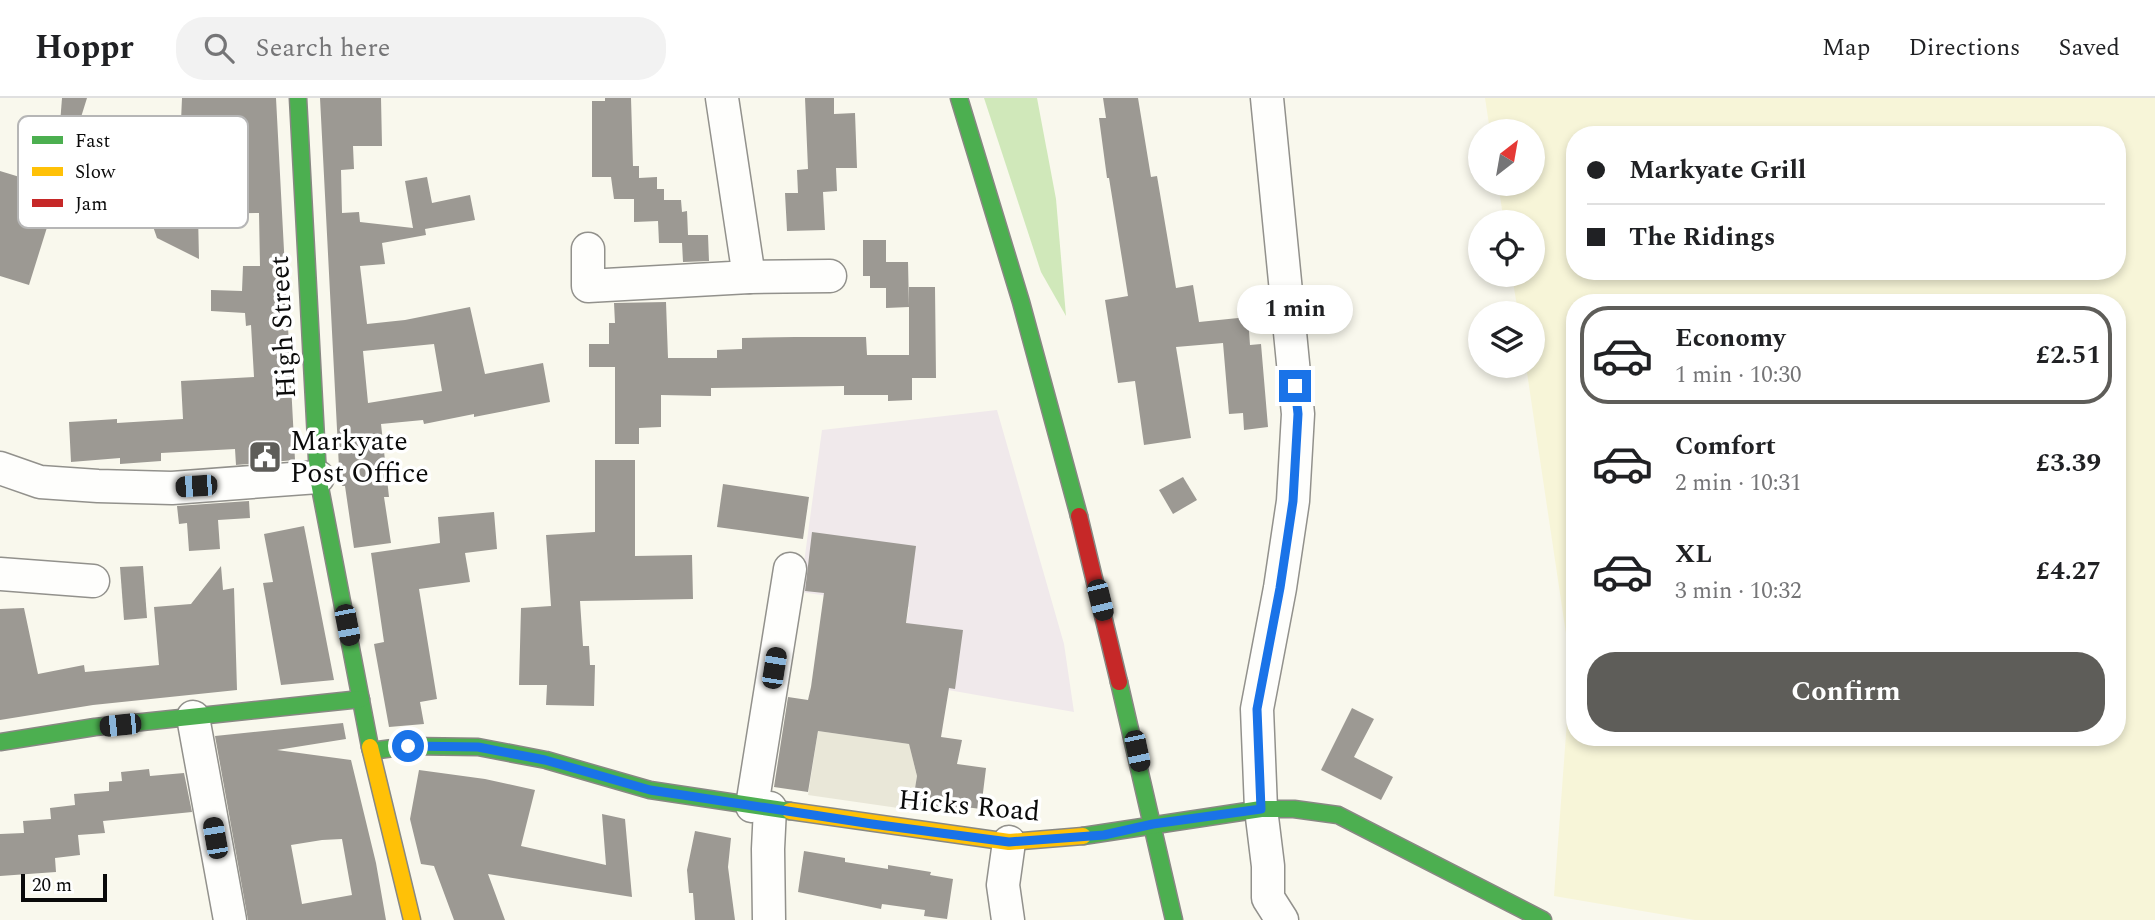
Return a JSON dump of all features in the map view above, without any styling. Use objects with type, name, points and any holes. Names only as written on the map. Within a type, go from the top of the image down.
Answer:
[{"type":"street","name":"High Street","points":[[298,98],[318,477],[371,751],[412,920]]},
{"type":"street","points":[[723,98],[748,277]]},
{"type":"street","points":[[959,98],[1054,415],[1121,679],[1174,920]]},
{"type":"street","points":[[1267,98],[1298,414],[1293,501],[1257,709],[1268,898],[1282,920]]},
{"type":"street","points":[[588,249],[588,286],[830,275]]},
{"type":"street","points":[[0,468],[40,482],[159,488],[318,477]]},
{"type":"street","points":[[769,920],[768,849],[761,807],[790,569]]},
{"type":"street","points":[[0,574],[93,581]]},
{"type":"street","points":[[0,742],[95,727],[361,699]]},
{"type":"street","points":[[192,717],[230,920]]},
{"type":"street","name":"Hicks Road","points":[[371,751],[408,746],[478,747],[545,760],[650,790],[1009,842],[1104,835],[1153,824],[1261,809],[1294,809],[1338,815],[1543,920]]},
{"type":"street","points":[[1008,920],[1003,885],[1009,842]]},
{"type":"shaded area","points":[[1485,98],[2155,98],[2155,920],[1695,920],[1554,896],[1566,734],[1566,746],[2126,746],[2126,294],[1566,294],[1566,634],[1528,378],[1545,378],[1545,301],[1516,301],[1514,287],[1545,287],[1545,210],[1502,210],[1500,196],[1545,196],[1545,119],[1488,119]]},
{"type":"shaded area","points":[[997,410],[1064,644],[1074,712],[897,681],[909,607],[800,592],[822,430]]},
{"type":"shaded area","points":[[818,731],[909,744],[917,776],[912,810],[808,795]]},
{"type":"green space","points":[[984,98],[1037,98],[1056,199],[1066,316],[1041,272]]},
{"type":"building","points":[[62,98],[87,98],[81,116],[61,116]]},
{"type":"building","points":[[182,98],[276,98],[295,460],[236,465],[235,449],[161,453],[161,461],[120,464],[120,458],[71,462],[69,422],[117,419],[117,423],[183,419],[181,381],[254,377],[251,325],[246,326],[245,313],[211,311],[211,290],[242,291],[243,266],[260,266],[259,213],[248,213],[248,116],[181,116]]},
{"type":"building","points":[[320,98],[381,98],[382,146],[353,146],[354,169],[341,170],[342,213],[359,212],[360,222],[413,228],[405,181],[427,177],[432,203],[470,195],[475,220],[425,229],[426,235],[382,243],[385,264],[360,266],[367,324],[405,320],[470,307],[485,374],[543,363],[550,402],[424,424],[423,420],[381,424],[389,497],[384,497],[391,543],[354,548],[345,486],[342,486]],"holes":[[[434,344],[442,391],[368,403],[363,351]]]},
{"type":"building","points":[[605,98],[631,98],[633,166],[639,166],[639,178],[657,177],[657,189],[664,189],[664,200],[681,200],[682,212],[687,211],[688,235],[708,235],[709,261],[683,262],[682,243],[659,243],[658,221],[634,222],[634,199],[614,199],[611,177],[592,177],[592,101],[605,101]]},
{"type":"building","points":[[805,98],[834,98],[834,114],[855,113],[857,168],[836,168],[837,191],[823,192],[825,230],[787,231],[785,193],[798,193],[797,170],[808,169]]},
{"type":"building","points":[[1103,98],[1138,98],[1151,177],[1157,176],[1176,288],[1193,285],[1199,322],[1248,317],[1250,345],[1261,344],[1268,427],[1244,430],[1243,413],[1229,414],[1223,343],[1176,347],[1191,438],[1144,445],[1135,381],[1118,383],[1105,300],[1128,296],[1099,118],[1106,118]]},
{"type":"building","points":[[0,171],[18,176],[18,228],[47,228],[29,285],[0,276]]},
{"type":"building","points":[[154,228],[198,228],[199,259],[157,238]]},
{"type":"building","points":[[863,240],[886,240],[886,262],[908,262],[909,307],[886,308],[886,288],[870,288],[870,276],[863,276]]},
{"type":"building","points":[[909,287],[935,287],[936,378],[912,378],[912,400],[888,401],[888,395],[844,395],[844,386],[711,388],[711,396],[661,395],[661,427],[639,428],[639,444],[615,444],[615,367],[589,367],[589,344],[609,344],[609,323],[615,323],[614,303],[666,302],[668,358],[717,358],[717,350],[742,349],[742,338],[795,337],[866,337],[867,355],[909,355]]},
{"type":"building","points":[[595,460],[635,460],[635,556],[692,555],[693,599],[580,601],[583,646],[589,646],[590,665],[595,665],[594,706],[546,705],[547,685],[519,685],[521,608],[551,606],[546,535],[595,532]]},
{"type":"building","points":[[1183,477],[1197,500],[1173,514],[1159,490]]},
{"type":"building","points":[[723,484],[809,497],[803,539],[717,527]]},
{"type":"building","points":[[249,501],[250,518],[218,520],[220,549],[189,551],[187,523],[179,524],[177,506]]},
{"type":"building","points":[[494,512],[497,549],[465,553],[470,582],[419,589],[437,699],[420,702],[424,724],[389,727],[374,644],[384,642],[371,553],[440,543],[438,517]]},
{"type":"building","points":[[304,526],[334,680],[281,685],[263,583],[273,582],[264,534]]},
{"type":"building","points":[[812,532],[916,546],[906,623],[963,630],[955,689],[949,688],[941,737],[962,740],[957,764],[986,768],[981,809],[957,806],[956,813],[912,807],[917,776],[909,744],[818,731],[808,792],[774,787],[788,697],[808,700],[811,687],[824,593],[805,591]]},
{"type":"building","points":[[143,566],[147,618],[124,620],[120,567]]},
{"type":"building","points":[[221,566],[223,590],[234,588],[237,690],[93,705],[0,720],[0,609],[24,608],[38,674],[84,665],[85,672],[159,665],[154,607],[191,604]]},
{"type":"building","points":[[1352,708],[1374,719],[1354,757],[1393,777],[1381,800],[1321,770]]},
{"type":"building","points":[[343,723],[346,739],[277,750],[351,760],[376,863],[386,920],[248,920],[215,736]],"holes":[[[342,839],[352,895],[302,904],[291,845]]]},
{"type":"building","points":[[149,769],[150,776],[184,773],[192,812],[103,821],[105,833],[78,835],[80,855],[55,858],[56,872],[0,876],[0,834],[24,833],[23,821],[51,819],[50,808],[75,805],[74,794],[109,791],[109,782],[122,781],[121,772]]},
{"type":"building","points":[[419,770],[485,779],[535,790],[521,846],[606,865],[602,814],[625,819],[632,897],[488,874],[505,920],[454,920],[434,866],[421,864],[410,819]]},
{"type":"building","points":[[695,831],[731,838],[728,867],[735,920],[695,920],[693,893],[689,893],[687,870]]},
{"type":"building","points":[[804,851],[845,858],[845,862],[888,869],[888,865],[931,872],[930,875],[953,879],[947,919],[924,916],[925,910],[882,904],[881,909],[798,892]]},
{"type":"traffic: fast","points":[[298,98],[318,477],[370,747]]},
{"type":"traffic: fast","points":[[959,98],[1021,302],[1079,516]]},
{"type":"traffic: fast","points":[[1119,682],[1174,920]]},
{"type":"traffic: fast","points":[[0,742],[95,727],[361,699]]},
{"type":"traffic: fast","points":[[371,751],[408,746],[478,747],[546,760],[650,790],[790,811]]},
{"type":"traffic: fast","points":[[1083,836],[1261,809],[1294,809],[1338,815],[1543,920]]},
{"type":"traffic: slow","points":[[370,747],[412,920]]},
{"type":"traffic: slow","points":[[790,811],[1009,842],[1083,836]]},
{"type":"traffic: jam","points":[[1079,516],[1119,682]]},
{"type":"place","name":"Markyate Post Office","points":[[265,457]]},
{"type":"route","points":[[408,746],[478,747],[545,760],[650,790],[1009,842],[1083,838],[1153,824],[1261,809],[1257,709],[1293,501],[1298,414],[1295,386]]}]
